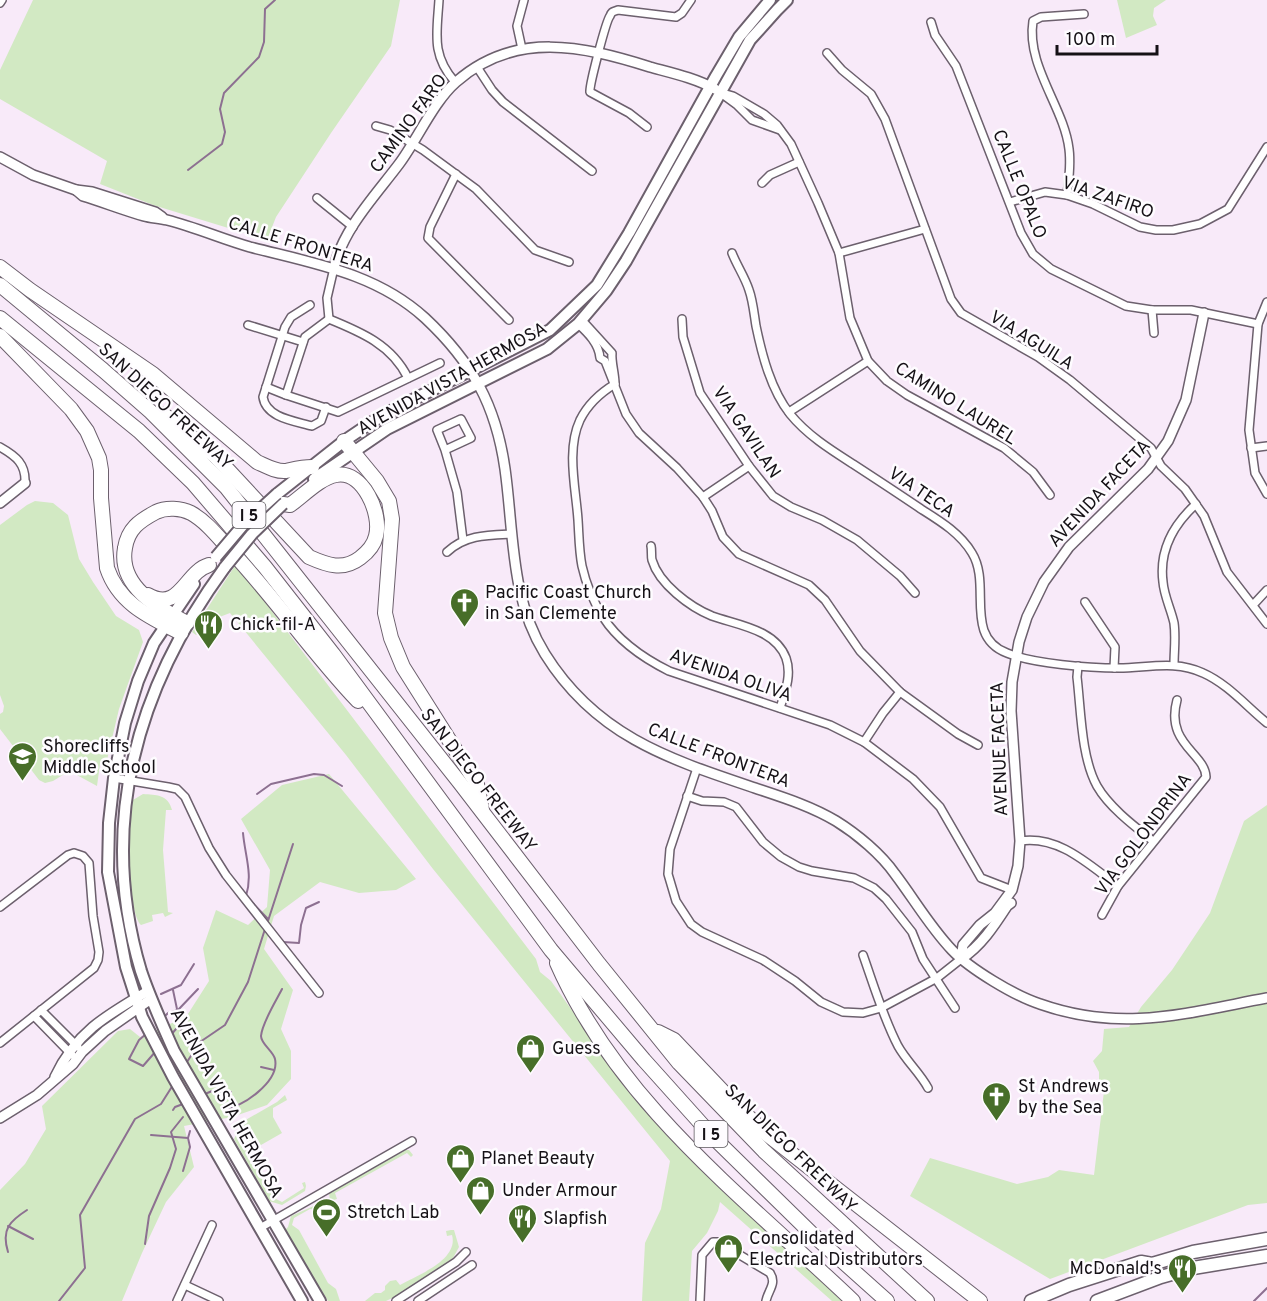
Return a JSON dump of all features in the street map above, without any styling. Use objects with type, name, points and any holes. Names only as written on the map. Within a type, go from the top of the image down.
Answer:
[{"type":"highway","points":[[0,267],[153,374],[257,462],[276,470],[286,471],[300,467],[312,467]]},
{"type":"highway","name":"SAN DIEGO FREEWAY","points":[[0,285],[104,370],[151,412],[226,487],[679,1063],[764,1151],[927,1301]]},
{"type":"highway","name":"SAN DIEGO FREEWAY","points":[[0,318],[139,431],[193,483],[265,567],[551,950],[644,1060],[714,1138],[811,1233],[887,1301]]},
{"type":"highway","points":[[0,336],[71,409],[87,431],[99,458],[101,470],[101,498],[107,561],[112,583],[138,610],[184,628]]},
{"type":"highway","points":[[104,370],[198,440],[309,557],[326,565],[346,566],[367,553],[376,536],[377,515],[370,500],[354,478],[345,475],[327,478],[290,505],[280,499]]},
{"type":"highway","points":[[348,447],[377,480],[389,501],[392,519],[385,613],[391,638],[403,668],[477,784],[483,815]]},
{"type":"highway","points":[[168,620],[140,593],[128,577],[123,557],[127,536],[138,522],[159,510],[176,508],[191,513],[208,526],[330,670],[399,744]]},
{"type":"highway","points":[[140,593],[160,599],[171,598],[180,592],[200,567],[212,561]]},
{"type":"highway","points":[[551,950],[570,992],[640,1096],[694,1153],[853,1301]]},
{"type":"highway","points":[[653,1030],[674,1040],[731,1101],[764,1132],[980,1301]]},
{"type":"highway","points":[[1031,1301],[1113,1269],[1141,1262],[1152,1264],[1193,1252],[1267,1239]]},
{"type":"highway","points":[[1161,1277],[1164,1269],[1183,1264],[1191,1258],[1193,1252]]},
{"type":"highway","points":[[1097,1301],[1161,1277],[1193,1268],[1267,1256]]},
{"type":"highway","points":[[1116,1294],[1121,1284],[1144,1275],[1152,1264]]},
{"type":"main road","name":"AVENIDA VISTA HERMOSA","points":[[320,1301],[174,1050],[151,999],[141,970],[127,906],[123,844],[129,781],[142,724],[158,680],[184,628],[225,567],[280,499],[312,467],[547,349],[579,321],[606,291],[626,261],[739,38],[770,0]]},
{"type":"main road","name":"AVENIDA VISTA HERMOSA","points":[[302,1301],[173,1077],[139,1008],[121,945],[108,872],[109,823],[114,778],[125,723],[138,681],[154,644],[168,620],[212,561],[244,524],[280,499],[302,488],[381,416],[550,330],[597,285],[715,89],[750,40],[787,0]]},
{"type":"street","points":[[439,0],[436,36],[438,52],[441,63],[455,82]]},
{"type":"street","points":[[522,49],[517,26],[524,0]]},
{"type":"street","points":[[647,127],[629,113],[590,92],[589,84],[609,18],[613,12],[622,10],[676,17],[682,13],[691,0]]},
{"type":"street","points":[[1067,195],[1069,148],[1039,67],[1032,32],[1034,21],[1041,17],[1084,14]]},
{"type":"street","name":"CALLE OPALO","points":[[931,22],[935,35],[956,66],[1021,232],[1033,254],[1051,269],[1126,306],[1152,310],[1172,308],[1258,324]]},
{"type":"street","name":"CAMINO FARO","points":[[334,268],[336,258],[352,227],[414,144],[438,104],[455,82],[490,59],[541,46],[600,52],[698,81],[715,89]]},
{"type":"street","name":"VIA AGUILA","points":[[827,53],[842,70],[871,94],[880,111],[951,299],[961,313],[1038,357],[1070,380],[1151,448],[1161,466],[1185,489],[1204,516],[1227,572],[1267,624]]},
{"type":"street","points":[[477,67],[503,102],[592,171]]},
{"type":"street","points":[[715,89],[752,120],[780,130]]},
{"type":"street","name":"CAMINO LAUREL","points":[[715,89],[733,96],[764,114],[777,125],[791,144],[838,253],[849,318],[868,361],[887,381],[907,395],[1004,448],[1033,472],[1050,495]]},
{"type":"street","points":[[747,115],[753,107]]},
{"type":"street","points":[[760,123],[764,114]]},
{"type":"street","points":[[376,126],[390,130],[414,144],[456,174],[483,196],[534,250],[569,262]]},
{"type":"street","name":"VIA ZAFIRO","points":[[1010,202],[1045,192],[1067,195],[1093,204],[1140,227],[1173,230],[1200,225],[1228,209],[1267,147]]},
{"type":"street","name":"CALLE FRONTERA","points":[[0,157],[33,175],[76,190],[83,196],[147,217],[164,219],[249,247],[334,268],[380,286],[423,316],[465,360],[493,417],[500,442],[516,577],[521,600],[545,654],[571,689],[604,721],[631,739],[697,768],[792,800],[835,820],[864,842],[893,870],[931,926],[961,959],[1035,1003],[1084,1016],[1110,1019],[1154,1019],[1267,998]]},
{"type":"street","points":[[762,183],[770,175],[799,162]]},
{"type":"street","points":[[456,174],[430,227],[428,238],[509,320]]},
{"type":"street","points":[[317,198],[352,227]]},
{"type":"street","points":[[838,253],[925,230]]},
{"type":"street","name":"VIA TECA","points":[[732,253],[749,290],[760,347],[772,381],[789,412],[804,429],[830,449],[951,529],[973,554],[981,584],[980,620],[986,637],[997,649],[1016,656],[1078,666],[1114,668],[1174,665],[1203,673],[1219,682],[1267,723]]},
{"type":"street","points":[[329,319],[327,298],[334,268]]},
{"type":"street","points":[[1267,302],[1258,324],[1249,430],[1255,473],[1267,494]]},
{"type":"street","points":[[310,305],[291,316],[282,336],[266,387],[264,405],[274,414],[312,426],[321,421],[326,407]]},
{"type":"street","points":[[1152,310],[1154,333]]},
{"type":"street","name":"AVENIDA FACETA","points":[[1016,656],[1027,617],[1044,582],[1069,548],[1156,458],[1168,441],[1186,400],[1204,313]]},
{"type":"street","points":[[286,395],[304,338],[329,319]]},
{"type":"street","points":[[329,319],[384,346],[403,368],[408,378]]},
{"type":"street","name":"VIA GAVILAN","points":[[681,319],[682,337],[700,393],[749,466],[773,496],[856,540],[900,576],[915,593]]},
{"type":"street","points":[[579,321],[604,342],[612,353],[608,360]]},
{"type":"street","points":[[579,321],[591,337],[600,353],[600,358],[608,360],[615,371],[615,384],[626,414],[639,433],[677,468],[703,497],[723,537],[739,554],[809,585],[825,600],[860,651],[900,692],[958,734],[978,745]]},
{"type":"street","points":[[248,326],[303,342]]},
{"type":"street","points":[[600,353],[607,348]]},
{"type":"street","points":[[789,412],[868,361]]},
{"type":"street","points":[[266,387],[338,412],[440,363]]},
{"type":"street","name":"AVENIDA OLIVA","points":[[615,384],[603,391],[588,407],[579,422],[573,466],[582,565],[589,591],[603,618],[625,644],[645,659],[669,671],[830,725],[864,742],[913,779],[940,807],[981,878],[1012,890]]},
{"type":"street","points":[[445,450],[471,438],[461,419],[437,430],[457,492],[463,540]]},
{"type":"street","points":[[1251,448],[1267,446]]},
{"type":"street","points":[[0,447],[20,462],[26,472],[25,483],[0,502]]},
{"type":"street","points":[[703,497],[749,466]]},
{"type":"street","points":[[1174,665],[1174,624],[1163,584],[1162,568],[1165,550],[1175,528],[1196,504]]},
{"type":"street","points":[[447,552],[471,537],[511,534]]},
{"type":"street","points":[[651,546],[652,560],[662,579],[682,598],[709,615],[760,632],[775,642],[786,658],[789,680],[780,708]]},
{"type":"street","points":[[1253,605],[1267,590]]},
{"type":"street","points":[[1085,602],[1115,647],[1114,668]]},
{"type":"street","name":"AVENUE FACETA","points":[[1016,656],[1011,711],[1020,841]]},
{"type":"street","points":[[1078,666],[1077,677],[1087,760],[1097,786],[1114,806],[1153,841]]},
{"type":"street","points":[[864,742],[900,692]]},
{"type":"street","name":"VIA GOLONDRINA","points":[[1102,915],[1118,886],[1181,805],[1204,781],[1206,771],[1186,748],[1176,729],[1177,700]]},
{"type":"street","points":[[697,768],[670,849],[668,874],[676,901],[691,924],[702,932],[763,960],[831,1008],[843,1012],[863,1013],[881,1008],[937,978],[971,952],[1011,903],[1020,841],[1028,839],[1057,844],[1118,886]]},
{"type":"street","points":[[114,778],[177,789],[185,797],[209,848],[226,875],[319,993]]},
{"type":"street","points":[[687,795],[706,802],[724,802],[736,807],[763,842],[781,857],[799,867],[854,878],[874,888],[886,898],[912,932],[923,959],[955,1008]]},
{"type":"street","points":[[0,907],[61,859],[74,853],[83,856],[89,863],[98,960],[94,968],[0,1043]]},
{"type":"street","points":[[993,924],[995,913],[1012,890]]},
{"type":"street","points":[[961,959],[963,945],[975,931],[993,924]]},
{"type":"street","points":[[975,931],[982,940]]},
{"type":"street","points":[[863,955],[881,1008],[899,1048],[928,1088]]},
{"type":"street","points":[[0,1118],[37,1095],[105,1031],[151,999]]},
{"type":"street","points":[[54,1079],[72,1047],[85,1032],[103,1017],[139,1008]]},
{"type":"street","points":[[41,1010],[79,1055]]},
{"type":"street","points":[[34,1016],[72,1047]]},
{"type":"street","points":[[260,1228],[412,1141]]},
{"type":"street","points":[[177,1301],[212,1225]]},
{"type":"street","points":[[700,1301],[702,1255],[713,1242],[718,1242],[770,1273],[773,1284],[766,1301]]},
{"type":"street","points":[[396,1301],[456,1262],[466,1252]]},
{"type":"street","points":[[418,1301],[472,1265]]},
{"type":"street","points":[[185,1285],[219,1301]]},
{"type":"green space","points":[[33,0],[400,0],[391,46],[276,217],[267,240],[153,205],[100,184],[107,161],[0,99],[0,70]]},
{"type":"green space","points":[[1117,0],[1166,0],[1154,8],[1153,16],[1157,25],[1126,38]]},
{"type":"green space","points":[[35,501],[53,503],[68,515],[79,559],[116,616],[139,630],[143,642],[119,709],[107,760],[100,764],[97,786],[75,774],[66,773],[53,781],[45,783],[39,780],[0,729],[0,714],[4,706],[0,695],[0,525]]},
{"type":"green space","points":[[236,564],[536,959],[540,972],[551,981],[637,1101],[688,1155],[843,1301],[832,1301],[720,1202],[707,1233],[692,1251],[689,1301],[642,1301],[645,1243],[661,1209],[670,1161],[433,869],[346,755],[230,613],[217,618],[196,635],[192,632]]},
{"type":"green space","points":[[329,774],[416,879],[396,890],[359,893],[320,882],[274,916],[264,949],[293,990],[281,1029],[291,1051],[291,1079],[267,1105],[232,1117],[184,1126],[194,1167],[166,1202],[122,1301],[0,1301],[0,1190],[25,1164],[46,1129],[42,1106],[118,1031],[130,1029],[140,1037],[186,1017],[209,981],[203,948],[216,910],[248,925],[267,907],[270,870],[241,819],[282,785]]},
{"type":"green space","points":[[143,794],[164,798],[172,810],[166,810],[163,850],[168,912],[173,913],[165,917],[163,913],[152,915],[153,921],[141,925],[136,916],[131,885],[130,826],[133,800]]},
{"type":"green space","points":[[1267,805],[1267,1203],[1248,1205],[1050,1279],[910,1196],[930,1158],[1017,1184],[1048,1177],[1059,1170],[1094,1175],[1104,1091],[1074,1086],[1075,1080],[1099,1082],[1099,1072],[1093,1061],[1102,1051],[1104,1029],[1129,1027],[1141,1007],[1172,970],[1210,913],[1244,821]]},
{"type":"green space","points":[[285,1095],[287,1100],[273,1108],[273,1117],[282,1133],[249,1152],[276,1199],[282,1202],[304,1188],[302,1183],[305,1182],[305,1191],[282,1205],[269,1201],[234,1139],[242,1122]]},
{"type":"green space","points":[[405,1150],[409,1150],[413,1155],[411,1157],[407,1153],[335,1193],[337,1199],[330,1201],[329,1193]]},
{"type":"green space","points":[[316,1205],[323,1208],[310,1209],[294,1218],[292,1225],[299,1230],[328,1283],[336,1289],[340,1301],[328,1301],[285,1230],[291,1216]]},
{"type":"green space","points":[[454,1230],[459,1247],[453,1258],[411,1289],[386,1301],[365,1301],[375,1293],[385,1290],[385,1286],[390,1281],[396,1280],[400,1285],[435,1266],[449,1252],[453,1244],[452,1235],[447,1236],[446,1231]]},
{"type":"waterway","points":[[188,170],[222,144],[225,132],[220,109],[224,93],[259,57],[264,42],[265,9],[275,0]]},
{"type":"waterway","points":[[257,794],[271,784],[314,774],[324,775],[342,786]]},
{"type":"waterway","points":[[243,833],[249,872],[246,896],[268,919]]},
{"type":"waterway","points":[[267,924],[293,844]]},
{"type":"waterway","points":[[283,942],[299,943],[306,908],[319,902]]},
{"type":"waterway","points":[[185,1065],[200,1042],[225,1025],[248,982],[265,929]]},
{"type":"waterway","points":[[161,994],[181,985],[194,964]]},
{"type":"waterway","points":[[164,1017],[178,1010],[198,989]]},
{"type":"waterway","points":[[223,1110],[249,1099],[272,1076],[275,1059],[261,1036],[282,989]]},
{"type":"waterway","points":[[173,990],[182,1033]]},
{"type":"waterway","points":[[170,1036],[176,1029]]},
{"type":"waterway","points":[[146,1034],[139,1040],[129,1059],[143,1066],[156,1051]]},
{"type":"waterway","points":[[261,1067],[274,1070]]},
{"type":"waterway","points":[[59,1301],[85,1268],[80,1215],[135,1119],[161,1104],[173,1085]]},
{"type":"waterway","points":[[205,1094],[212,1091],[231,1092]]},
{"type":"waterway","points":[[173,1110],[183,1104]]},
{"type":"waterway","points":[[145,1244],[149,1216],[176,1149],[171,1132],[183,1117]]},
{"type":"waterway","points":[[183,1171],[190,1147],[188,1138],[190,1131]]},
{"type":"waterway","points":[[151,1135],[188,1138]]},
{"type":"waterway","points":[[8,1252],[6,1244],[8,1226],[27,1210]]},
{"type":"waterway","points":[[8,1226],[33,1239]]},
{"type":"waterway","points":[[1254,1301],[1267,1288]]},
{"type":"place","name":"Pacific Coast Church in San Clemente","points":[[464,628]]},
{"type":"place","name":"Chick-fil-A","points":[[209,650]]},
{"type":"place","name":"Shorecliffs Middle School","points":[[22,782]]},
{"type":"place","name":"Guess","points":[[531,1074]]},
{"type":"place","name":"St Andrews by the Sea","points":[[997,1122]]},
{"type":"place","name":"Planet Beauty","points":[[460,1184]]},
{"type":"place","name":"Under Armour","points":[[481,1216]]},
{"type":"place","name":"Stretch Lab","points":[[326,1238]]},
{"type":"place","name":"Slapfish","points":[[522,1244]]},
{"type":"place","name":"Consolidated Electrical Distributors","points":[[728,1274]]},
{"type":"place","name":"McDonald's","points":[[1183,1294]]}]
